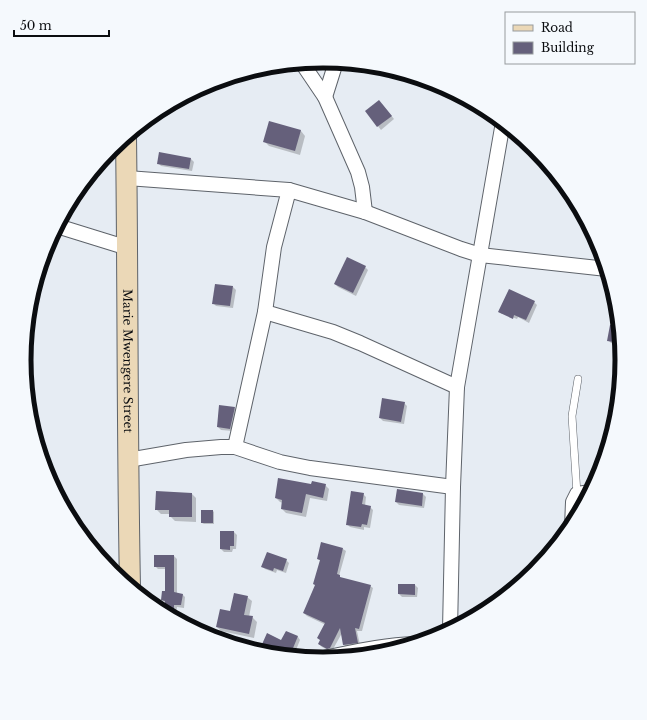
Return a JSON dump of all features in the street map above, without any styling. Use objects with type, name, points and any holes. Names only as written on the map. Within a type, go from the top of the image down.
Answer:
[{"type":"main road","name":"Marie Mwengere Street","points":[[126,144],[130,579]]},
{"type":"street","points":[[305,68],[325,97],[358,172],[362,187],[365,212]]},
{"type":"street","points":[[325,97],[334,68]]},
{"type":"street","points":[[450,623],[457,387],[502,128]]},
{"type":"street","points":[[127,178],[289,190],[365,212],[480,255],[601,268]]},
{"type":"street","points":[[235,447],[265,312],[274,247],[289,190]]},
{"type":"street","points":[[63,228],[128,248]]},
{"type":"street","points":[[265,312],[332,332],[360,343],[457,387]]},
{"type":"street","points":[[128,460],[202,448],[235,447],[280,462],[310,468],[453,487]]},
{"type":"street","points":[[573,514],[573,502],[577,494],[584,493]]},
{"type":"street","points":[[359,650],[386,646]]},
{"type":"lane","points":[[577,494],[572,416],[578,379]]},
{"type":"building","points":[[379,100],[392,116],[377,127],[365,111]]},
{"type":"building","points":[[269,121],[301,130],[295,151],[263,142]]},
{"type":"building","points":[[159,152],[191,158],[189,169],[157,164]]},
{"type":"building","points":[[347,257],[366,266],[353,293],[334,284]]},
{"type":"building","points":[[215,284],[233,286],[230,306],[212,304]]},
{"type":"building","points":[[509,289],[535,301],[526,320],[514,315],[513,319],[498,312]]},
{"type":"building","points":[[610,325],[613,325],[615,342],[607,341]]},
{"type":"building","points":[[382,398],[405,402],[401,422],[379,418]]},
{"type":"building","points":[[219,405],[235,407],[230,429],[217,427]]},
{"type":"building","points":[[278,478],[311,484],[312,481],[326,484],[323,498],[306,494],[302,513],[281,509],[282,500],[275,498]]},
{"type":"building","points":[[397,489],[423,493],[422,506],[395,502]]},
{"type":"building","points":[[156,491],[192,493],[192,517],[169,517],[169,510],[155,510]]},
{"type":"building","points":[[351,491],[364,493],[362,504],[371,506],[367,525],[362,524],[361,527],[346,525]]},
{"type":"building","points":[[201,510],[213,510],[213,523],[201,523]]},
{"type":"building","points":[[220,531],[234,531],[234,546],[230,546],[230,550],[220,549]]},
{"type":"building","points":[[321,542],[343,548],[337,574],[340,575],[340,577],[371,585],[359,629],[355,628],[358,643],[343,645],[340,628],[330,648],[327,649],[318,644],[320,640],[317,638],[325,623],[303,613],[315,585],[313,584],[320,560],[317,559]]},
{"type":"building","points":[[267,552],[287,559],[283,571],[274,568],[273,571],[261,567]]},
{"type":"building","points":[[154,555],[174,555],[174,592],[183,594],[181,605],[174,605],[174,611],[165,605],[165,601],[161,600],[162,591],[165,591],[165,567],[154,567]]},
{"type":"building","points":[[398,584],[415,584],[415,595],[398,594]]},
{"type":"building","points":[[234,593],[248,596],[244,615],[253,616],[249,634],[216,627],[220,609],[230,611]]},
{"type":"building","points":[[286,631],[298,636],[292,651],[261,646],[267,633],[281,640]]}]
